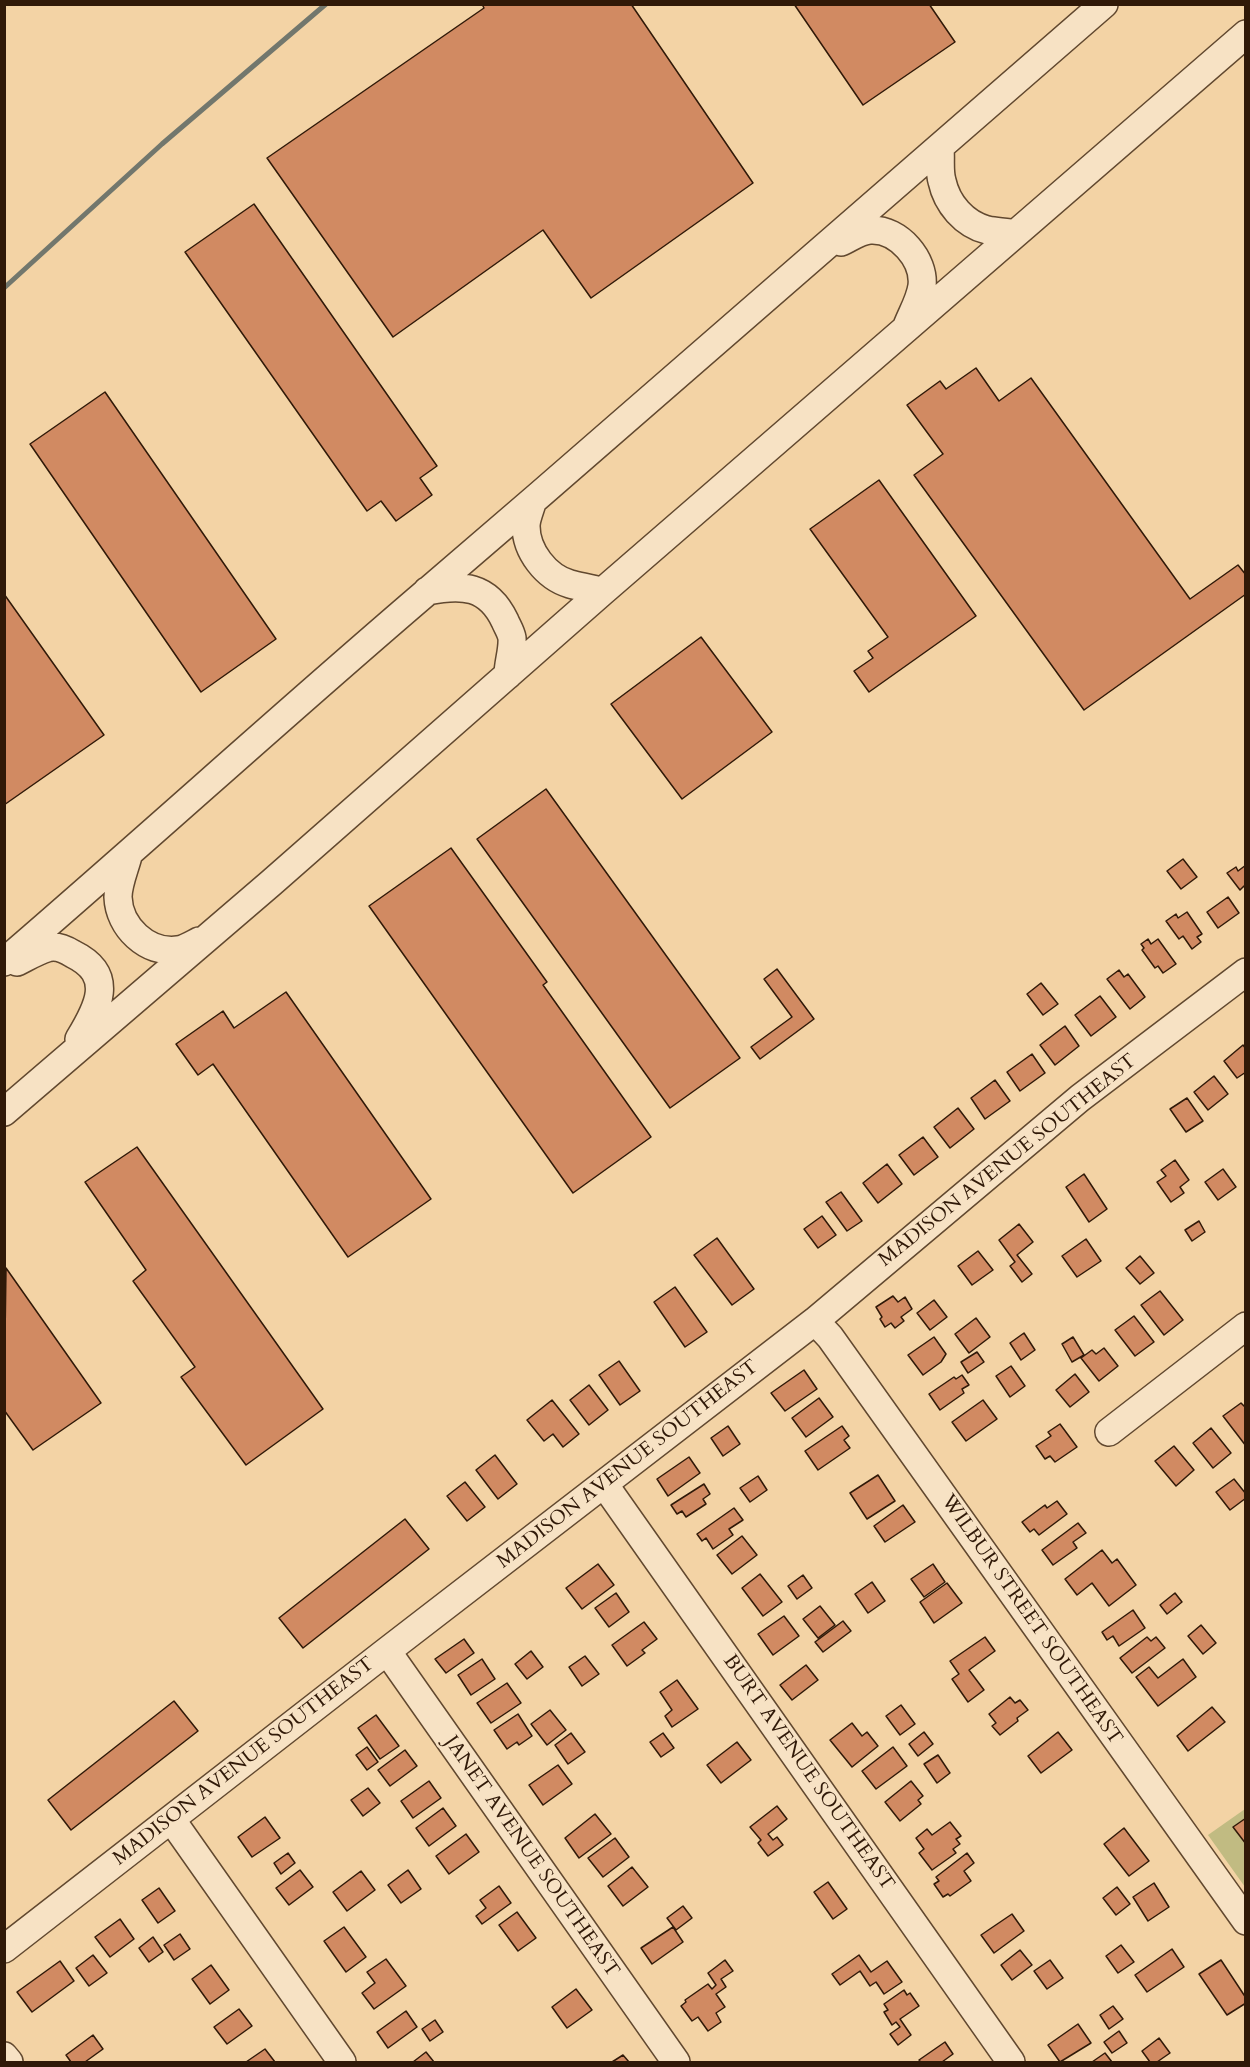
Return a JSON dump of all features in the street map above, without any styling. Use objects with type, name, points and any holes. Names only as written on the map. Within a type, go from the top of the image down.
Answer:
[{"type":"street","points":[[4,962],[128,856],[427,591],[532,503],[1104,4]]},
{"type":"street","points":[[4,1112],[1245,34]]},
{"type":"street","points":[[940,148],[942,180],[949,202],[961,216],[987,230],[1015,234]]},
{"type":"street","points":[[816,255],[869,230],[884,231],[898,239],[910,251],[921,271],[920,297],[906,330]]},
{"type":"street","points":[[532,503],[526,525],[528,540],[543,567],[554,578],[602,592]]},
{"type":"street","points":[[427,591],[452,586],[488,596],[500,610],[512,636],[508,675]]},
{"type":"street","points":[[128,856],[118,896],[123,919],[136,936],[164,950],[179,950],[205,939]]},
{"type":"street","points":[[4,967],[49,947],[63,948],[84,959],[93,969],[98,977],[100,995],[98,1004],[95,1014],[67,1058]]},
{"type":"street","name":"MADISON AVENUE SOUTHEAST","points":[[4,1949],[815,1321],[1080,1098],[1245,972]]},
{"type":"street","name":"WILBUR STREET SOUTHEAST","points":[[815,1321],[830,1337],[1245,1921]]},
{"type":"street","points":[[1109,1432],[1245,1326]]},
{"type":"street","name":"BURT AVENUE SOUTHEAST","points":[[604,1484],[1011,2062]]},
{"type":"street","name":"JANET AVENUE SOUTHEAST","points":[[387,1651],[676,2062]]},
{"type":"street","points":[[171,1819],[342,2062]]},
{"type":"street","points":[[4,2056],[9,2062]]},
{"type":"shaded area","points":[[1245,1809],[1245,1887],[1208,1835]]},
{"type":"building","points":[[482,4],[631,4],[753,183],[591,298],[543,230],[393,337],[267,158],[484,8]]},
{"type":"building","points":[[794,4],[929,4],[955,42],[863,105]]},
{"type":"building","points":[[254,204],[437,466],[420,478],[432,495],[396,521],[381,501],[367,511],[185,252]]},
{"type":"building","points":[[976,368],[999,401],[1031,378],[1190,599],[1238,565],[1246,575],[1246,594],[1084,710],[914,475],[943,454],[907,405],[940,381],[946,389]]},
{"type":"building","points":[[105,392],[276,639],[201,692],[30,444]]},
{"type":"building","points":[[879,480],[976,616],[869,692],[854,671],[873,658],[868,651],[888,637],[810,529]]},
{"type":"building","points":[[4,594],[104,735],[4,805]]},
{"type":"building","points":[[701,637],[772,732],[682,799],[611,704]]},
{"type":"building","points":[[546,789],[740,1058],[670,1108],[477,839]]},
{"type":"building","points":[[451,848],[547,982],[543,985],[651,1137],[573,1193],[369,906]]},
{"type":"building","points":[[1183,859],[1197,877],[1181,889],[1167,871]]},
{"type":"building","points":[[1246,865],[1246,888],[1244,886],[1240,890],[1227,873],[1236,867],[1238,871]]},
{"type":"building","points":[[1228,897],[1239,913],[1218,928],[1207,912]]},
{"type":"building","points":[[1187,912],[1202,934],[1197,937],[1201,942],[1192,949],[1183,936],[1179,939],[1166,921],[1176,914],[1178,918]]},
{"type":"building","points":[[1148,939],[1151,944],[1158,939],[1176,964],[1163,973],[1158,966],[1155,968],[1142,950],[1144,948],[1141,944]]},
{"type":"building","points":[[777,969],[814,1019],[760,1059],[751,1047],[792,1017],[764,979]]},
{"type":"building","points":[[1119,970],[1124,977],[1128,974],[1145,997],[1130,1009],[1107,979]]},
{"type":"building","points":[[1041,983],[1058,1004],[1043,1015],[1027,994]]},
{"type":"building","points":[[286,992],[431,1199],[348,1257],[213,1064],[198,1075],[176,1044],[223,1011],[234,1028]]},
{"type":"building","points":[[1100,996],[1116,1017],[1091,1036],[1075,1015]]},
{"type":"building","points":[[1065,1026],[1079,1046],[1055,1065],[1040,1045]]},
{"type":"building","points":[[1243,1045],[1246,1049],[1246,1072],[1237,1078],[1224,1061]]},
{"type":"building","points":[[1032,1054],[1045,1073],[1020,1091],[1007,1072]]},
{"type":"building","points":[[1214,1076],[1228,1094],[1208,1110],[1194,1092]]},
{"type":"building","points":[[995,1080],[1010,1101],[985,1119],[971,1098]]},
{"type":"building","points":[[1187,1098],[1203,1121],[1186,1132],[1170,1109]]},
{"type":"building","points":[[958,1108],[974,1129],[950,1148],[934,1127]]},
{"type":"building","points":[[923,1137],[938,1157],[914,1175],[899,1155]]},
{"type":"building","points":[[137,1147],[323,1409],[246,1465],[181,1377],[195,1367],[133,1281],[146,1270],[85,1182]]},
{"type":"building","points":[[1175,1160],[1189,1180],[1180,1187],[1184,1193],[1171,1202],[1157,1182],[1166,1176],[1161,1170]]},
{"type":"building","points":[[887,1164],[902,1184],[878,1203],[863,1183]]},
{"type":"building","points":[[1223,1169],[1236,1187],[1218,1200],[1205,1182]]},
{"type":"building","points":[[1084,1174],[1107,1209],[1089,1222],[1066,1187]]},
{"type":"building","points":[[841,1192],[862,1221],[847,1231],[826,1202]]},
{"type":"building","points":[[822,1216],[836,1235],[818,1248],[804,1229]]},
{"type":"building","points":[[1199,1221],[1205,1232],[1192,1241],[1185,1230]]},
{"type":"building","points":[[1019,1224],[1033,1242],[1017,1255],[1032,1274],[1022,1282],[1010,1266],[1015,1262],[999,1240]]},
{"type":"building","points":[[717,1238],[754,1289],[732,1305],[694,1255]]},
{"type":"building","points":[[1086,1239],[1101,1261],[1077,1277],[1062,1256]]},
{"type":"building","points":[[978,1251],[993,1270],[972,1285],[958,1266]]},
{"type":"building","points":[[1140,1256],[1154,1273],[1140,1284],[1126,1268]]},
{"type":"building","points":[[6,1268],[101,1403],[33,1450],[4,1410]]},
{"type":"building","points":[[675,1287],[707,1332],[685,1347],[654,1302]]},
{"type":"building","points":[[1160,1291],[1183,1320],[1164,1335],[1141,1305]]},
{"type":"building","points":[[893,1296],[898,1302],[905,1297],[912,1309],[901,1317],[904,1321],[895,1328],[891,1323],[885,1327],[876,1307]]},
{"type":"building","points":[[934,1300],[947,1317],[930,1330],[917,1313]]},
{"type":"building","points":[[1134,1316],[1154,1342],[1135,1356],[1115,1330]]},
{"type":"building","points":[[976,1318],[990,1337],[969,1353],[955,1334]]},
{"type":"building","points":[[1024,1333],[1035,1350],[1021,1360],[1010,1343]]},
{"type":"building","points":[[934,1337],[946,1354],[941,1362],[923,1375],[908,1355]]},
{"type":"building","points":[[1073,1337],[1084,1355],[1072,1362],[1062,1344]]},
{"type":"building","points":[[1104,1348],[1118,1366],[1099,1381],[1081,1358],[1092,1350],[1096,1354]]},
{"type":"building","points":[[977,1352],[984,1362],[968,1373],[961,1362]]},
{"type":"building","points":[[619,1361],[640,1391],[620,1405],[599,1375]]},
{"type":"building","points":[[1011,1366],[1025,1386],[1010,1397],[996,1376]]},
{"type":"building","points":[[804,1370],[817,1389],[785,1411],[771,1393]]},
{"type":"building","points":[[1075,1374],[1089,1392],[1070,1407],[1056,1390]]},
{"type":"building","points":[[962,1375],[969,1385],[962,1389],[964,1393],[940,1410],[929,1394],[954,1377],[956,1379]]},
{"type":"building","points":[[589,1385],[608,1410],[589,1425],[570,1400]]},
{"type":"building","points":[[819,1398],[833,1417],[806,1437],[792,1418]]},
{"type":"building","points":[[552,1400],[579,1434],[563,1447],[553,1434],[544,1441],[527,1420]]},
{"type":"building","points":[[983,1400],[997,1419],[966,1441],[952,1422]]},
{"type":"building","points":[[1241,1403],[1246,1408],[1246,1446],[1223,1416]]},
{"type":"building","points":[[1060,1424],[1077,1447],[1055,1462],[1050,1456],[1045,1459],[1036,1446],[1051,1436],[1048,1432]]},
{"type":"building","points":[[728,1426],[740,1444],[723,1456],[711,1438]]},
{"type":"building","points":[[842,1426],[849,1436],[844,1440],[850,1448],[818,1470],[805,1451]]},
{"type":"building","points":[[1211,1428],[1231,1453],[1213,1468],[1193,1443]]},
{"type":"building","points":[[1174,1446],[1194,1470],[1176,1486],[1155,1461]]},
{"type":"building","points":[[495,1455],[517,1484],[498,1499],[476,1470]]},
{"type":"building","points":[[689,1457],[700,1473],[668,1496],[657,1479]]},
{"type":"building","points":[[878,1475],[895,1501],[867,1519],[850,1493]]},
{"type":"building","points":[[758,1476],[767,1490],[750,1502],[740,1488]]},
{"type":"building","points":[[1234,1479],[1246,1494],[1246,1498],[1230,1510],[1216,1492]]},
{"type":"building","points":[[465,1482],[485,1507],[467,1521],[447,1496]]},
{"type":"building","points":[[704,1484],[710,1494],[703,1499],[706,1504],[686,1517],[682,1511],[677,1514],[671,1505]]},
{"type":"building","points":[[1057,1501],[1067,1514],[1039,1535],[1034,1529],[1030,1532],[1022,1522],[1045,1505],[1047,1508]]},
{"type":"building","points":[[903,1505],[915,1522],[885,1542],[874,1526]]},
{"type":"building","points":[[734,1508],[743,1520],[729,1529],[733,1535],[713,1549],[706,1538],[702,1541],[697,1534]]},
{"type":"building","points":[[405,1519],[429,1549],[303,1648],[279,1618]]},
{"type":"building","points":[[1078,1523],[1086,1533],[1073,1542],[1077,1548],[1053,1565],[1042,1550]]},
{"type":"building","points":[[742,1536],[757,1555],[732,1574],[717,1555]]},
{"type":"building","points":[[1102,1550],[1112,1563],[1117,1559],[1136,1585],[1109,1606],[1092,1583],[1077,1595],[1065,1579]]},
{"type":"building","points":[[598,1564],[614,1585],[582,1609],[566,1588]]},
{"type":"building","points":[[933,1564],[945,1582],[924,1597],[911,1579]]},
{"type":"building","points":[[760,1574],[782,1602],[763,1616],[742,1588]]},
{"type":"building","points":[[803,1575],[812,1588],[797,1599],[788,1586]]},
{"type":"building","points":[[872,1582],[885,1601],[868,1613],[855,1594]]},
{"type":"building","points":[[947,1583],[962,1603],[934,1623],[920,1602]]},
{"type":"building","points":[[616,1593],[629,1612],[609,1627],[595,1608]]},
{"type":"building","points":[[1175,1593],[1182,1602],[1167,1614],[1160,1605]]},
{"type":"building","points":[[820,1606],[835,1625],[818,1638],[803,1619]]},
{"type":"building","points":[[1133,1610],[1145,1628],[1119,1646],[1113,1636],[1107,1640],[1102,1632]]},
{"type":"building","points":[[784,1616],[799,1636],[773,1655],[758,1634]]},
{"type":"building","points":[[843,1621],[851,1631],[823,1652],[815,1642]]},
{"type":"building","points":[[644,1622],[657,1639],[642,1650],[645,1653],[627,1666],[612,1645]]},
{"type":"building","points":[[1201,1625],[1216,1643],[1203,1654],[1188,1636]]},
{"type":"building","points":[[985,1637],[995,1651],[969,1670],[984,1690],[968,1702],[952,1679],[959,1674],[950,1661]]},
{"type":"building","points":[[1147,1637],[1151,1641],[1156,1637],[1165,1648],[1132,1673],[1120,1658]]},
{"type":"building","points":[[464,1639],[474,1653],[446,1673],[435,1659]]},
{"type":"building","points":[[531,1651],[543,1667],[527,1679],[515,1664]]},
{"type":"building","points":[[585,1656],[599,1674],[582,1686],[569,1667]]},
{"type":"building","points":[[482,1659],[495,1679],[471,1695],[458,1675]]},
{"type":"building","points":[[1183,1659],[1196,1677],[1158,1706],[1136,1677],[1149,1667],[1158,1678]]},
{"type":"building","points":[[806,1665],[818,1680],[792,1700],[780,1685]]},
{"type":"building","points":[[677,1680],[698,1709],[672,1727],[665,1716],[672,1710],[660,1692]]},
{"type":"building","points":[[507,1683],[521,1703],[491,1723],[477,1703]]},
{"type":"building","points":[[1010,1697],[1015,1703],[1020,1700],[1028,1710],[1000,1735],[992,1726],[996,1723],[989,1714]]},
{"type":"building","points":[[174,1701],[198,1731],[71,1830],[48,1800]]},
{"type":"building","points":[[901,1705],[915,1724],[900,1735],[886,1716]]},
{"type":"building","points":[[1212,1707],[1225,1722],[1188,1751],[1177,1736]]},
{"type":"building","points":[[550,1710],[566,1730],[547,1745],[531,1724]]},
{"type":"building","points":[[518,1714],[532,1736],[519,1745],[517,1742],[507,1749],[494,1730]]},
{"type":"building","points":[[376,1715],[399,1746],[380,1759],[358,1728]]},
{"type":"building","points":[[852,1723],[862,1736],[867,1732],[878,1746],[852,1767],[830,1740]]},
{"type":"building","points":[[924,1732],[933,1744],[918,1756],[909,1744]]},
{"type":"building","points":[[1058,1732],[1072,1750],[1041,1773],[1028,1756]]},
{"type":"building","points":[[571,1733],[585,1752],[568,1764],[555,1745]]},
{"type":"building","points":[[663,1733],[674,1748],[661,1757],[650,1742]]},
{"type":"building","points":[[737,1742],[751,1760],[721,1783],[707,1765]]},
{"type":"building","points":[[367,1747],[378,1762],[367,1770],[356,1755]]},
{"type":"building","points":[[893,1747],[907,1766],[876,1789],[862,1771]]},
{"type":"building","points":[[405,1750],[417,1766],[390,1786],[378,1770]]},
{"type":"building","points":[[938,1755],[950,1773],[937,1783],[924,1764]]},
{"type":"building","points":[[558,1765],[572,1784],[543,1805],[529,1785]]},
{"type":"building","points":[[429,1781],[441,1798],[413,1818],[401,1801]]},
{"type":"building","points":[[911,1781],[923,1796],[918,1800],[921,1804],[900,1821],[885,1802]]},
{"type":"building","points":[[368,1788],[380,1803],[363,1816],[351,1800]]},
{"type":"building","points":[[777,1806],[787,1819],[768,1834],[773,1840],[777,1837],[783,1845],[768,1856],[758,1843],[761,1840],[750,1827]]},
{"type":"building","points":[[443,1808],[456,1826],[429,1846],[416,1828]]},
{"type":"building","points":[[595,1814],[611,1834],[579,1858],[565,1838]]},
{"type":"building","points":[[265,1817],[280,1838],[252,1857],[238,1837]]},
{"type":"building","points":[[1246,1818],[1246,1844],[1233,1827]]},
{"type":"building","points":[[950,1822],[961,1836],[956,1839],[960,1844],[953,1849],[956,1853],[932,1870],[919,1853],[924,1849],[916,1838],[927,1829],[932,1835]]},
{"type":"building","points":[[1124,1828],[1149,1861],[1129,1876],[1104,1844]]},
{"type":"building","points":[[466,1834],[479,1852],[449,1874],[436,1856]]},
{"type":"building","points":[[615,1838],[629,1857],[603,1877],[588,1858]]},
{"type":"building","points":[[288,1853],[295,1863],[281,1874],[274,1863]]},
{"type":"building","points":[[967,1853],[974,1863],[964,1871],[971,1881],[950,1896],[948,1894],[943,1897],[934,1884],[939,1881],[936,1877]]},
{"type":"building","points":[[632,1867],[648,1887],[623,1906],[608,1886]]},
{"type":"building","points":[[300,1870],[313,1887],[289,1905],[276,1888]]},
{"type":"building","points":[[408,1870],[421,1889],[401,1903],[388,1885]]},
{"type":"building","points":[[361,1871],[375,1890],[347,1911],[333,1892]]},
{"type":"building","points":[[828,1882],[847,1909],[833,1919],[814,1892]]},
{"type":"building","points":[[1154,1883],[1169,1907],[1148,1921],[1133,1897]]},
{"type":"building","points":[[499,1886],[511,1903],[482,1924],[476,1916],[486,1908],[480,1900]]},
{"type":"building","points":[[1117,1887],[1130,1904],[1116,1915],[1103,1898]]},
{"type":"building","points":[[159,1888],[175,1911],[158,1923],[142,1900]]},
{"type":"building","points":[[683,1906],[692,1918],[676,1930],[667,1918]]},
{"type":"building","points":[[517,1912],[536,1938],[518,1951],[499,1925]]},
{"type":"building","points":[[1012,1914],[1024,1931],[994,1953],[981,1935]]},
{"type":"building","points":[[120,1919],[134,1939],[110,1957],[95,1937]]},
{"type":"building","points":[[344,1927],[366,1957],[346,1972],[324,1941]]},
{"type":"building","points":[[673,1927],[683,1942],[652,1964],[641,1948]]},
{"type":"building","points":[[180,1934],[190,1949],[174,1960],[164,1945]]},
{"type":"building","points":[[153,1937],[163,1952],[149,1962],[139,1948]]},
{"type":"building","points":[[1121,1945],[1134,1962],[1118,1973],[1106,1956]]},
{"type":"building","points":[[1172,1949],[1184,1967],[1147,1992],[1135,1975]]},
{"type":"building","points":[[1020,1950],[1032,1965],[1012,1980],[1001,1965]]},
{"type":"building","points":[[93,1955],[107,1973],[89,1986],[76,1968]]},
{"type":"building","points":[[859,1955],[871,1972],[887,1961],[902,1982],[884,1994],[876,1982],[870,1986],[860,1971],[840,1985],[832,1974]]},
{"type":"building","points":[[386,1959],[406,1986],[374,2009],[362,1993],[375,1983],[367,1972]]},
{"type":"building","points":[[725,1960],[733,1971],[721,1979],[726,1987],[716,1994],[725,2007],[716,2013],[721,2022],[708,2031],[698,2017],[692,2021],[681,2006],[686,2002],[685,2000],[708,1984],[712,1989],[716,1985],[708,1973]]},
{"type":"building","points":[[1050,1960],[1063,1978],[1047,1989],[1034,1971]]},
{"type":"building","points":[[1221,1960],[1246,1998],[1246,2003],[1227,2015],[1199,1974]]},
{"type":"building","points":[[60,1961],[74,1981],[32,2012],[17,1992]]},
{"type":"building","points":[[211,1965],[229,1990],[210,2004],[192,1979]]},
{"type":"building","points":[[576,1989],[592,2010],[567,2028],[552,2007]]},
{"type":"building","points":[[904,1990],[907,1995],[910,1993],[919,2006],[900,2019],[911,2035],[898,2045],[890,2034],[900,2027],[896,2022],[892,2025],[884,2012],[888,2010],[884,2004]]},
{"type":"building","points":[[1113,2006],[1123,2019],[1109,2029],[1100,2015]]},
{"type":"building","points":[[239,2009],[252,2026],[227,2044],[214,2027]]},
{"type":"building","points":[[406,2011],[417,2027],[388,2048],[377,2032]]},
{"type":"building","points":[[435,2020],[443,2032],[430,2041],[422,2029]]},
{"type":"building","points":[[1078,2024],[1091,2043],[1060,2062],[1048,2045]]},
{"type":"building","points":[[1119,2031],[1127,2043],[1112,2053],[1104,2042]]},
{"type":"building","points":[[93,2035],[103,2049],[85,2062],[71,2062],[66,2055]]},
{"type":"building","points":[[1159,2038],[1170,2053],[1157,2062],[1150,2062],[1142,2051]]},
{"type":"building","points":[[945,2042],[953,2054],[942,2062],[921,2062],[919,2060]]},
{"type":"building","points":[[265,2049],[275,2062],[246,2062]]},
{"type":"building","points":[[426,2052],[434,2062],[413,2062]]},
{"type":"building","points":[[1105,2053],[1112,2062],[1092,2062]]},
{"type":"building","points":[[623,2055],[629,2062],[612,2062]]},
{"type":"waterway","points":[[4,288],[162,144],[326,4]]}]
